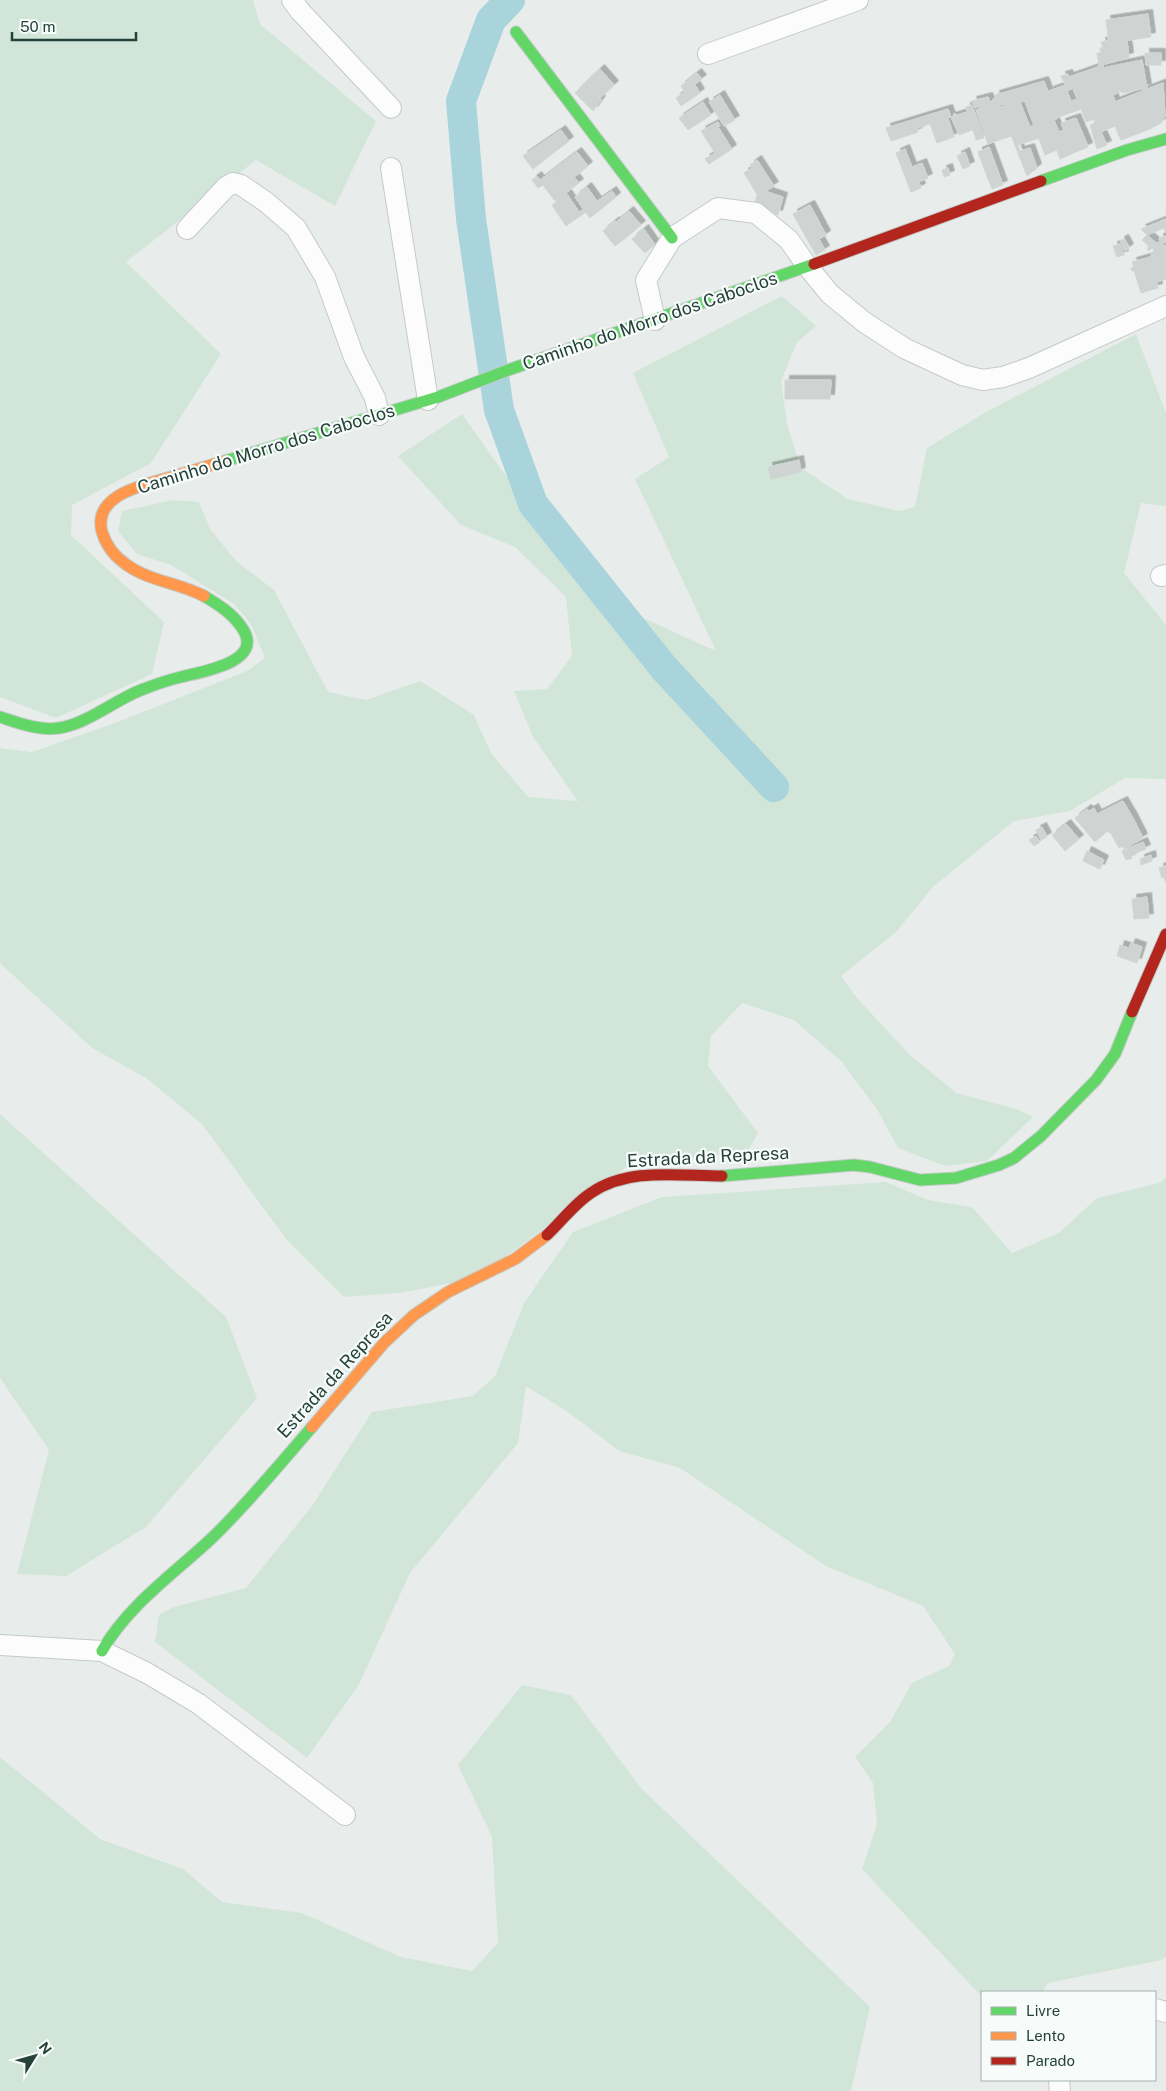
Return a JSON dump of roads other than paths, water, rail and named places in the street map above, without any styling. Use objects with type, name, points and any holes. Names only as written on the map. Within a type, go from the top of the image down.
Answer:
[{"type":"street","points":[[292,0],[300,11],[391,108]]},
{"type":"street","points":[[708,54],[858,0]]},
{"type":"street","points":[[516,32],[672,238]]},
{"type":"street","name":"Caminho do Morro dos Caboclos","points":[[0,717],[39,728],[61,728],[81,720],[121,698],[173,679],[211,670],[232,662],[244,652],[247,642],[244,632],[236,619],[223,608],[192,590],[132,568],[116,558],[107,544],[102,529],[103,512],[111,500],[128,490],[433,399],[511,369],[655,320],[970,206],[1128,150],[1166,139]]},
{"type":"street","points":[[390,168],[433,399]]},
{"type":"street","points":[[187,230],[226,187],[233,183],[241,185],[266,202],[296,228],[325,277],[354,357],[375,398],[379,415]]},
{"type":"street","points":[[655,320],[646,280],[672,238],[718,208],[756,213],[789,240],[830,294],[872,327],[904,348],[954,372],[984,380],[1003,377],[1029,368],[1166,306]]},
{"type":"street","name":"Estrada da Represa","points":[[102,1651],[111,1635],[124,1619],[214,1536],[384,1343],[414,1315],[448,1292],[515,1259],[544,1238],[590,1193],[613,1181],[635,1176],[724,1176],[854,1165],[920,1180],[956,1178],[999,1165],[1014,1158],[1041,1136],[1096,1080],[1115,1054],[1166,934]]},
{"type":"street","points":[[0,1645],[102,1651],[147,1672],[199,1704],[345,1815]]},
{"type":"waterway","points":[[510,0],[491,20],[461,101],[471,219],[499,410],[533,504],[664,668],[774,787]]}]
